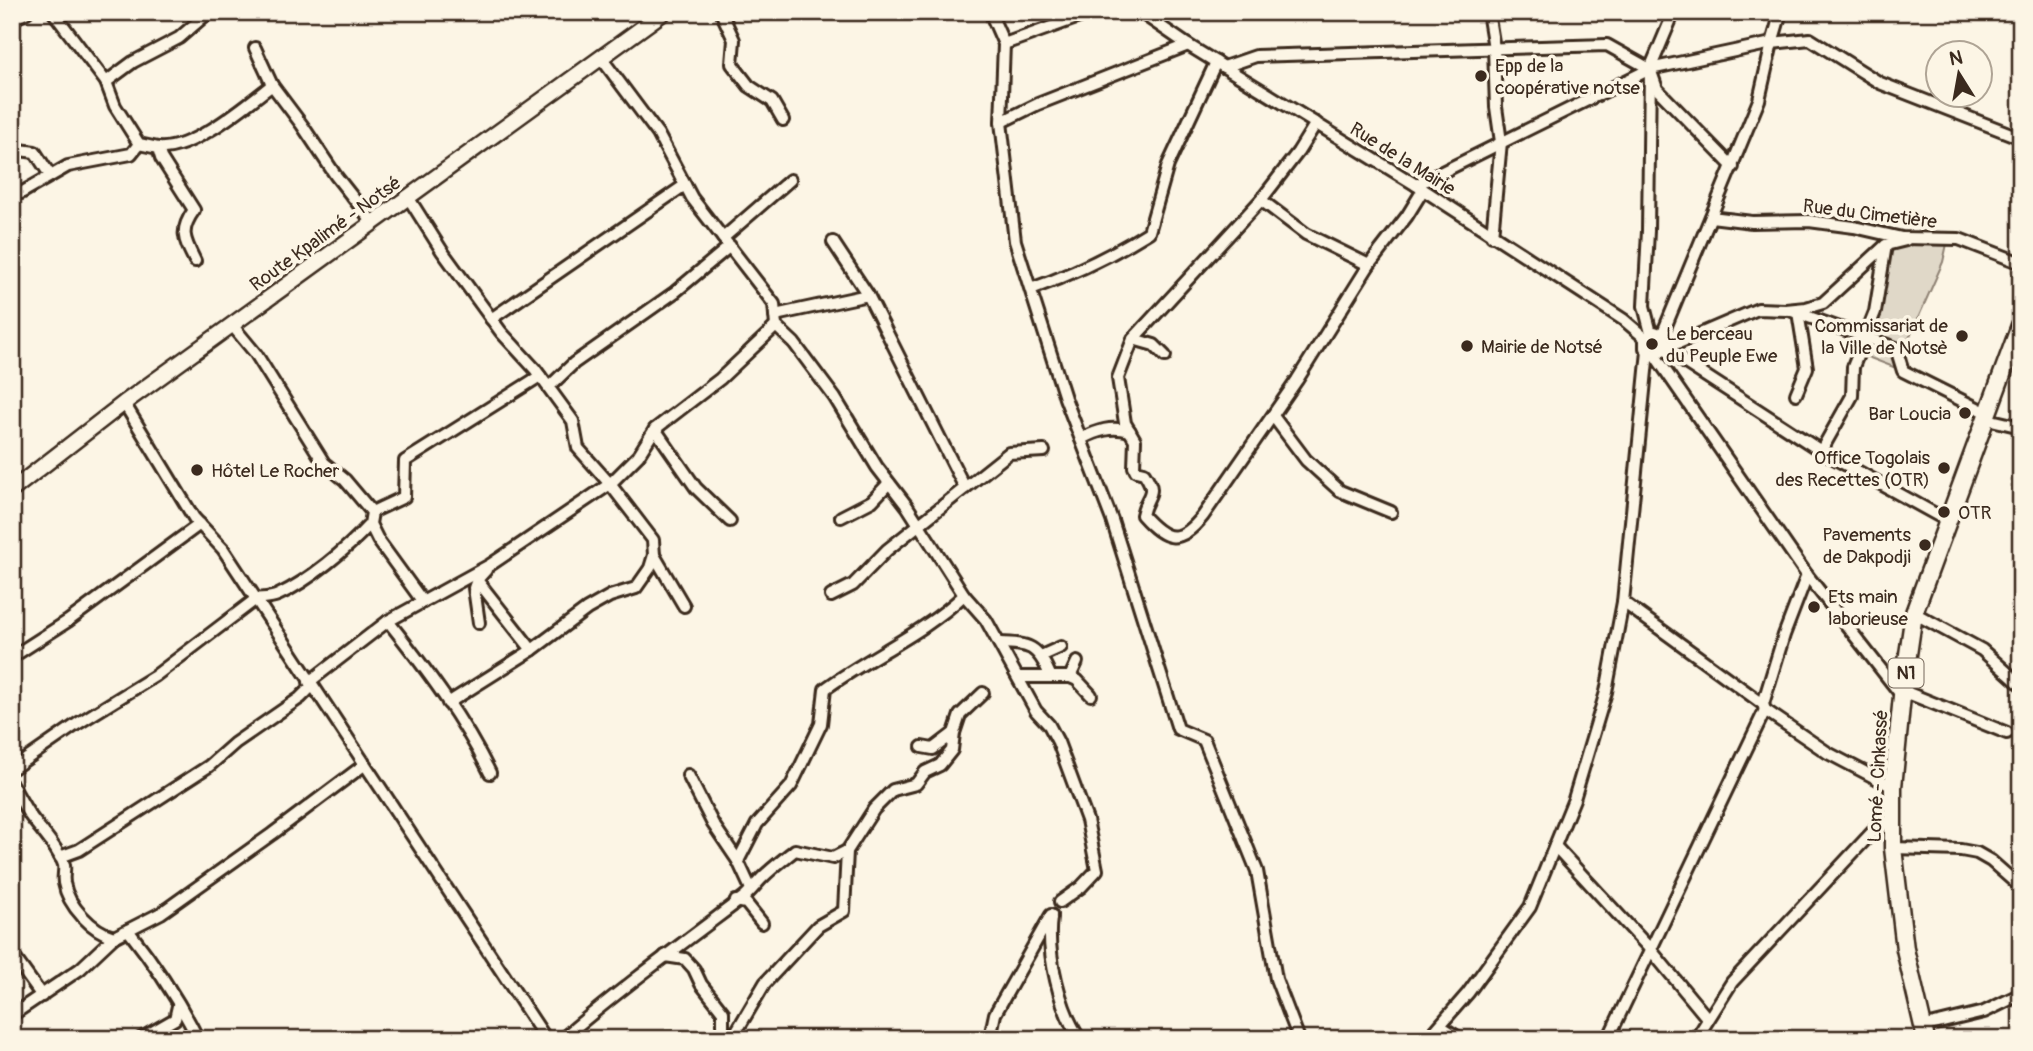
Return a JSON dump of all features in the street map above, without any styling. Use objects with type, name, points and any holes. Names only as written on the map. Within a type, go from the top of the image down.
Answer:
[{"type":"highway","name":"Lomé - Cinkassé","points":[[1924,1033],[1905,949],[1893,848],[1893,788],[1902,694],[1914,613],[2020,328]]},
{"type":"main road","name":"Route Kpalimé - Notsé","points":[[12,490],[124,403],[664,12]]},
{"type":"street","points":[[12,20],[27,12]]},
{"type":"street","points":[[53,12],[106,82],[115,106],[139,144],[158,149],[187,144],[272,85]]},
{"type":"street","points":[[721,12],[734,40],[732,64],[749,86],[772,101],[783,120]]},
{"type":"street","points":[[990,12],[1004,44],[1001,122],[1015,241],[1081,439],[1112,520],[1178,729],[1204,740],[1257,871],[1276,979],[1299,1039]]},
{"type":"street","points":[[1004,44],[1093,12]]},
{"type":"street","name":"Rue de la Mairie","points":[[1140,12],[1624,320],[1653,335]]},
{"type":"street","points":[[1488,12],[1501,142],[1492,236]]},
{"type":"street","points":[[1428,1039],[1468,993],[1530,907],[1574,799],[1606,692],[1623,602],[1657,350],[1665,341],[1653,335],[1644,306],[1650,69],[1674,12]]},
{"type":"street","points":[[1781,12],[1759,100],[1733,167],[1653,335],[1644,345],[1657,350],[1821,450],[1948,521]]},
{"type":"street","points":[[106,82],[133,62],[179,38],[203,14]]},
{"type":"street","points":[[1315,123],[1298,152],[1261,200],[1192,279],[1133,340],[1118,378],[1125,423],[1135,440],[1134,467],[1136,471],[1144,473],[1152,489],[1142,515],[1168,536],[1183,536],[1189,533],[1203,516],[1273,416],[1369,265],[1408,216],[1419,188],[1501,142],[1650,69],[1772,43],[1810,39],[1880,83],[2021,138]]},
{"type":"street","points":[[1001,122],[1038,104],[1188,45]]},
{"type":"street","points":[[1031,289],[1116,253],[1149,232],[1168,165],[1220,64],[1256,56],[1607,45],[1650,69],[1657,89],[1733,167]]},
{"type":"street","points":[[255,48],[272,85],[336,176],[373,222]]},
{"type":"street","points":[[602,59],[658,134],[692,198],[774,304],[776,321],[835,398],[877,467],[919,524],[964,595],[986,620],[1036,711],[1049,725],[1087,820],[1097,870],[1081,887],[1060,902]]},
{"type":"street","points":[[12,194],[21,193],[68,166],[131,154],[139,144]]},
{"type":"street","points":[[12,149],[35,152],[50,175]]},
{"type":"street","points":[[158,149],[194,209],[185,223],[184,239],[195,261]]},
{"type":"street","points":[[549,387],[574,363],[675,292],[726,242],[754,209],[790,180]]},
{"type":"street","points":[[491,319],[685,185]]},
{"type":"street","points":[[408,197],[442,251],[491,319],[549,387],[573,421],[578,448],[653,540],[650,568],[636,588],[610,596],[587,609],[532,650],[448,703]]},
{"type":"street","points":[[1261,200],[1306,234],[1369,265]]},
{"type":"street","name":"Rue du Cimetière","points":[[1711,217],[1752,222],[1809,221],[1912,238],[1959,239],[2021,263]]},
{"type":"street","points":[[1786,310],[1822,303],[1886,245],[1912,238]]},
{"type":"street","points":[[833,242],[868,295],[965,488]]},
{"type":"street","points":[[1821,450],[1852,396],[1853,367],[1875,312],[1886,245]]},
{"type":"street","points":[[60,857],[79,850],[209,766],[235,743],[300,698],[311,684],[388,621],[490,565],[610,484],[638,456],[655,429],[720,379],[776,321],[868,295]]},
{"type":"street","points":[[1657,350],[1758,309],[1798,312],[1896,348],[1903,371],[1988,417],[2021,426]]},
{"type":"street","points":[[1796,394],[1807,368],[1798,312]]},
{"type":"street","points":[[232,325],[256,354],[324,463],[345,480],[371,518],[397,569],[423,602]]},
{"type":"street","points":[[1133,340],[1154,345],[1166,356]]},
{"type":"street","points":[[1657,350],[1807,575],[1902,694],[2007,733]]},
{"type":"street","points":[[12,769],[155,676],[256,600],[276,596],[304,579],[356,538],[371,518],[404,497],[405,461],[540,376]]},
{"type":"street","points":[[124,403],[200,524],[223,549],[546,1039]]},
{"type":"street","points":[[1273,416],[1306,460],[1340,491],[1391,512]]},
{"type":"street","points":[[655,429],[696,488],[730,521]]},
{"type":"street","points":[[1081,439],[1105,429],[1129,430]]},
{"type":"street","points":[[831,596],[853,585],[887,550],[1009,453],[1044,451]]},
{"type":"street","points":[[841,517],[872,501],[889,483]]},
{"type":"street","points":[[12,657],[68,621],[200,524]]},
{"type":"street","points":[[653,555],[684,606]]},
{"type":"street","points":[[479,623],[474,588],[477,580],[490,565]]},
{"type":"street","points":[[1608,1039],[1764,707],[1784,635],[1807,575]]},
{"type":"street","points":[[477,580],[532,650]]},
{"type":"street","points":[[738,861],[757,824],[791,786],[821,724],[825,689],[946,612],[964,595]]},
{"type":"street","points":[[1623,602],[1828,753],[1893,788]]},
{"type":"street","points":[[1914,613],[1982,650],[2021,685]]},
{"type":"street","points":[[388,621],[425,668],[474,740],[490,773]]},
{"type":"street","points":[[999,643],[1027,644],[1041,656],[1050,676]]},
{"type":"street","points":[[1041,656],[1061,647]]},
{"type":"street","points":[[1070,677],[1077,662]]},
{"type":"street","points":[[1018,677],[1070,677],[1077,680],[1091,695]]},
{"type":"street","points":[[562,1039],[597,1008],[743,898],[795,850],[834,858],[847,850],[874,809],[893,790],[916,784],[925,772],[940,765],[952,750],[960,715],[983,693]]},
{"type":"street","points":[[922,747],[933,749],[954,733]]},
{"type":"street","points":[[12,1015],[80,969],[114,937],[162,913],[364,765]]},
{"type":"street","points":[[688,775],[713,824],[738,861],[751,890]]},
{"type":"street","points":[[12,785],[66,867],[64,881],[68,897],[85,919],[103,934],[114,937]]},
{"type":"street","points":[[1696,1039],[1732,982],[1879,825],[1892,822]]},
{"type":"street","points":[[1555,846],[1650,949],[1708,1019]]},
{"type":"street","points":[[1893,848],[1977,853],[1992,861],[2021,891]]},
{"type":"street","points":[[664,956],[685,959],[694,969],[701,984],[723,1012],[723,1031],[729,1039],[765,983],[818,926],[844,911],[847,850]]},
{"type":"street","points":[[736,901],[746,903],[762,923]]},
{"type":"street","points":[[987,1039],[995,1014],[1051,915],[1049,928],[1057,982],[1072,1027],[1080,1039]]},
{"type":"street","points":[[128,930],[189,1020],[198,1039]]},
{"type":"street","points":[[12,954],[42,996]]},
{"type":"street","points":[[1924,1033],[1984,1012],[2021,993]]},
{"type":"street","points":[[140,1039],[174,1019],[178,1006]]},
{"type":"street","points":[[1440,1026],[1461,1039]]},
{"type":"shaded area","points":[[1912,241],[1947,244],[1943,262],[1896,368],[1857,353],[1876,312],[1886,246]]},
{"type":"place","name":"Epp de la coopérative notse","points":[[1481,76]]},
{"type":"place","name":"Commissariat de la Ville de Notsè","points":[[1962,336]]},
{"type":"place","name":"Le berceau du Peuple Ewe","points":[[1652,344]]},
{"type":"place","name":"Mairie de Notsé","points":[[1467,346]]},
{"type":"place","name":"Bar Loucia","points":[[1965,413]]},
{"type":"place","name":"Office Togolais des Recettes (OTR)","points":[[1944,468]]},
{"type":"place","name":"Hôtel Le Rocher","points":[[197,470]]},
{"type":"place","name":"OTR","points":[[1944,512]]},
{"type":"place","name":"Pavements de Dakpodji","points":[[1925,545]]},
{"type":"place","name":"Ets main laborieuse","points":[[1814,607]]}]
